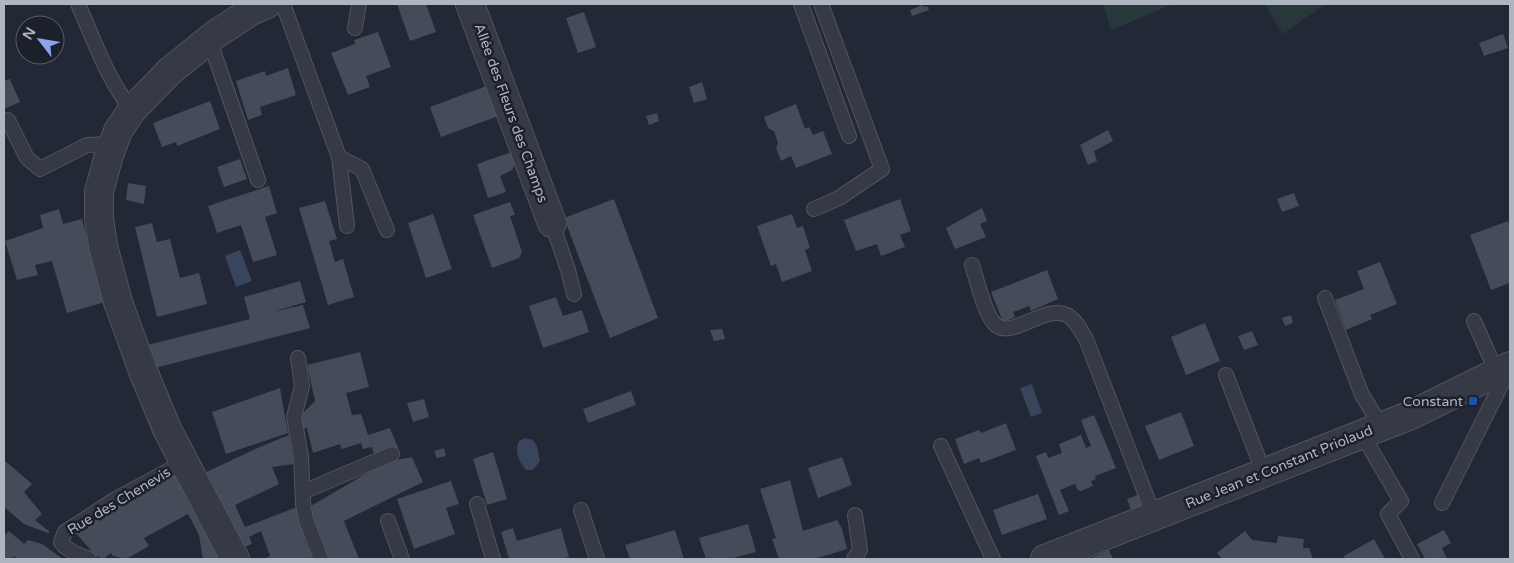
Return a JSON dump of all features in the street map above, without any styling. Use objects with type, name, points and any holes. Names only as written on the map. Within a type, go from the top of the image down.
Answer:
[{"type":"street","points":[[234,559],[167,429],[143,371],[118,302],[103,246],[99,218],[99,192],[118,131],[132,110],[170,71],[209,39],[266,4]]},
{"type":"street","name":"Allée des Fleurs des Champs","points":[[470,4],[552,223]]},
{"type":"street","name":"Rue Jean et Constant Priolaud","points":[[1045,559],[1078,553],[1154,516],[1411,415],[1506,368]]},
{"type":"lane","points":[[78,4],[109,75],[119,93],[132,110]]},
{"type":"lane","points":[[283,4],[339,157],[347,226]]},
{"type":"lane","points":[[355,28],[359,4]]},
{"type":"lane","points":[[801,4],[848,136]]},
{"type":"lane","points":[[814,209],[839,198],[882,168],[821,4]]},
{"type":"lane","points":[[209,39],[258,180]]},
{"type":"lane","points":[[8,120],[27,158],[40,169],[87,145],[113,144]]},
{"type":"lane","points":[[339,157],[362,169],[387,230]]},
{"type":"lane","points":[[552,223],[574,294]]},
{"type":"lane","points":[[972,265],[988,314],[999,328],[1012,328],[1055,312],[1067,315],[1076,322],[1086,339],[1154,516]]},
{"type":"lane","points":[[1325,298],[1362,395],[1371,430],[1401,501],[1388,514],[1412,559]]},
{"type":"lane","points":[[1442,502],[1506,368],[1474,321]]},
{"type":"lane","points":[[298,358],[302,386],[294,417],[301,457],[303,504],[306,520],[321,559]]},
{"type":"lane","points":[[1226,375],[1264,473]]},
{"type":"lane","points":[[940,446],[993,559]]},
{"type":"lane","points":[[303,492],[392,454]]},
{"type":"lane","name":"Rue des Chenevis","points":[[89,559],[64,546],[61,542],[65,532],[114,500],[184,462]]},
{"type":"lane","points":[[477,504],[492,559]]},
{"type":"lane","points":[[581,510],[597,559]]},
{"type":"lane","points":[[854,559],[860,550],[855,515]]},
{"type":"lane","points":[[388,521],[402,559]]},
{"type":"shaded area","points":[[1103,4],[1173,4],[1111,30]]},
{"type":"shaded area","points":[[1265,4],[1326,4],[1282,34]]},
{"type":"water","points":[[240,250],[252,281],[236,287],[225,256]]},
{"type":"water","points":[[1032,384],[1042,413],[1031,417],[1020,388]]},
{"type":"water","points":[[525,438],[533,440],[537,446],[540,461],[533,470],[526,470],[518,456],[519,441]]},
{"type":"building","points":[[397,4],[426,4],[436,32],[410,41]]},
{"type":"building","points":[[922,5],[924,7],[927,6],[929,10],[912,16],[910,10]]},
{"type":"building","points":[[584,12],[596,47],[578,53],[566,18]]},
{"type":"building","points":[[378,32],[391,67],[366,76],[370,87],[348,95],[331,53],[355,44],[354,40]]},
{"type":"building","points":[[1503,34],[1508,48],[1484,56],[1479,43]]},
{"type":"building","points":[[288,68],[296,95],[260,107],[262,115],[248,120],[236,81],[265,71],[266,76]]},
{"type":"building","points":[[10,79],[20,102],[4,109],[4,81]]},
{"type":"building","points":[[702,82],[707,99],[694,103],[689,87]]},
{"type":"building","points":[[489,85],[501,115],[441,137],[430,107]]},
{"type":"building","points":[[210,101],[220,129],[177,146],[176,142],[162,147],[153,123]]},
{"type":"building","points":[[796,104],[805,129],[809,127],[813,135],[823,131],[832,154],[796,168],[791,156],[781,161],[776,148],[778,143],[774,131],[768,128],[764,117]]},
{"type":"building","points":[[657,113],[659,121],[649,125],[646,116]]},
{"type":"building","points":[[1108,130],[1113,141],[1094,151],[1097,161],[1088,165],[1080,145]]},
{"type":"building","points":[[514,151],[518,160],[512,170],[500,176],[506,192],[488,198],[477,164]]},
{"type":"building","points":[[240,159],[247,179],[224,187],[217,167]]},
{"type":"building","points":[[128,183],[146,186],[144,204],[126,200]]},
{"type":"building","points":[[269,186],[277,213],[265,217],[277,255],[253,262],[241,225],[217,233],[208,206]]},
{"type":"building","points":[[1294,193],[1299,206],[1282,212],[1277,199]]},
{"type":"building","points":[[614,199],[658,318],[610,338],[564,218]]},
{"type":"building","points":[[900,199],[911,231],[900,235],[905,247],[881,256],[877,244],[856,251],[844,220]]},
{"type":"building","points":[[325,201],[337,239],[329,241],[335,262],[343,259],[354,297],[328,305],[299,208]]},
{"type":"building","points":[[510,202],[515,215],[510,216],[522,252],[519,258],[492,268],[473,215]]},
{"type":"building","points":[[982,208],[987,221],[980,224],[986,237],[955,249],[946,228]]},
{"type":"building","points":[[59,209],[63,224],[82,219],[105,302],[67,313],[52,261],[35,265],[38,275],[17,280],[5,241],[43,228],[40,215]]},
{"type":"building","points":[[433,214],[452,269],[426,278],[408,223]]},
{"type":"building","points":[[792,214],[797,228],[803,226],[810,248],[805,250],[812,271],[782,282],[776,264],[771,266],[757,226]]},
{"type":"building","points":[[1508,221],[1510,226],[1510,283],[1491,290],[1470,235]]},
{"type":"building","points":[[152,223],[157,242],[170,239],[180,278],[199,273],[207,304],[157,317],[135,227]]},
{"type":"building","points":[[1380,262],[1397,304],[1370,315],[1372,319],[1346,330],[1335,300],[1364,289],[1357,271]]},
{"type":"building","points":[[1047,270],[1058,299],[1031,311],[1029,306],[1013,312],[1015,317],[1003,322],[991,292]]},
{"type":"building","points":[[300,281],[306,302],[272,312],[303,305],[310,328],[151,369],[144,346],[250,319],[244,297]]},
{"type":"building","points":[[556,297],[563,316],[582,310],[589,332],[543,348],[529,306]]},
{"type":"building","points":[[1291,315],[1293,323],[1285,326],[1282,318]]},
{"type":"building","points":[[1205,323],[1220,361],[1186,375],[1171,337]]},
{"type":"building","points":[[722,329],[725,339],[714,341],[710,330]]},
{"type":"building","points":[[1252,331],[1258,345],[1244,350],[1238,336]]},
{"type":"building","points":[[360,352],[369,387],[346,393],[352,415],[361,414],[368,435],[390,428],[398,448],[375,457],[372,447],[363,449],[361,443],[342,449],[340,444],[313,453],[307,428],[303,429],[300,416],[315,401],[307,365]]},
{"type":"building","points":[[280,388],[288,433],[226,454],[212,412]]},
{"type":"building","points":[[631,391],[636,405],[588,423],[583,409]]},
{"type":"building","points":[[424,399],[429,417],[413,422],[407,403]]},
{"type":"building","points":[[1181,412],[1194,446],[1159,460],[1145,426]]},
{"type":"building","points":[[1094,415],[1116,468],[1095,476],[1096,479],[1091,481],[1093,486],[1081,491],[1078,490],[1075,484],[1060,490],[1069,511],[1059,515],[1036,456],[1046,452],[1048,458],[1062,453],[1059,444],[1081,435],[1086,448],[1091,446],[1081,420]]},
{"type":"building","points":[[1006,423],[1016,450],[981,463],[979,458],[964,464],[955,439],[979,430],[981,433]]},
{"type":"building","points":[[289,435],[294,464],[272,467],[279,484],[235,505],[245,527],[297,507],[308,540],[305,541],[314,559],[264,559],[270,556],[261,531],[249,537],[252,544],[242,548],[200,475]]},
{"type":"building","points":[[444,448],[446,456],[437,458],[434,451]]},
{"type":"building","points":[[493,452],[507,499],[487,505],[473,459]]},
{"type":"building","points":[[412,457],[423,482],[344,521],[359,559],[327,559],[309,507],[391,461]]},
{"type":"building","points":[[842,457],[852,485],[818,498],[808,468]]},
{"type":"building","points":[[4,460],[32,484],[24,492],[42,514],[35,520],[50,532],[48,533],[24,524],[4,507]]},
{"type":"building","points":[[177,470],[226,559],[203,559],[199,535],[188,514],[144,538],[149,546],[126,559],[113,556],[111,553],[103,559],[95,555],[75,532],[93,520]]},
{"type":"building","points":[[790,480],[803,531],[837,520],[842,529],[847,549],[814,559],[779,559],[772,539],[776,538],[760,489]]},
{"type":"building","points":[[451,481],[459,504],[446,508],[455,534],[414,549],[397,499]]},
{"type":"building","points":[[1038,494],[1047,519],[1002,535],[993,510]]},
{"type":"building","points":[[1140,494],[1145,505],[1131,510],[1127,499]]},
{"type":"building","points":[[748,524],[756,552],[730,559],[706,559],[699,538]]},
{"type":"building","points":[[513,528],[517,541],[561,528],[569,557],[561,559],[509,559],[501,532]]},
{"type":"building","points":[[675,530],[684,559],[630,559],[625,545]]},
{"type":"building","points":[[1444,530],[1451,543],[1442,548],[1447,559],[1425,559],[1417,544]]},
{"type":"building","points":[[9,531],[24,544],[28,540],[42,544],[63,559],[17,559],[14,556],[12,559],[4,559],[4,536]]},
{"type":"building","points":[[1245,531],[1252,540],[1277,543],[1278,536],[1304,539],[1303,548],[1309,548],[1313,559],[1222,559],[1217,553]]},
{"type":"building","points":[[1374,539],[1385,559],[1345,559],[1344,556]]},
{"type":"building","points":[[1109,550],[1113,559],[1091,559],[1091,558]]},
{"type":"place","name":"Constant","points":[[1473,401]]}]
